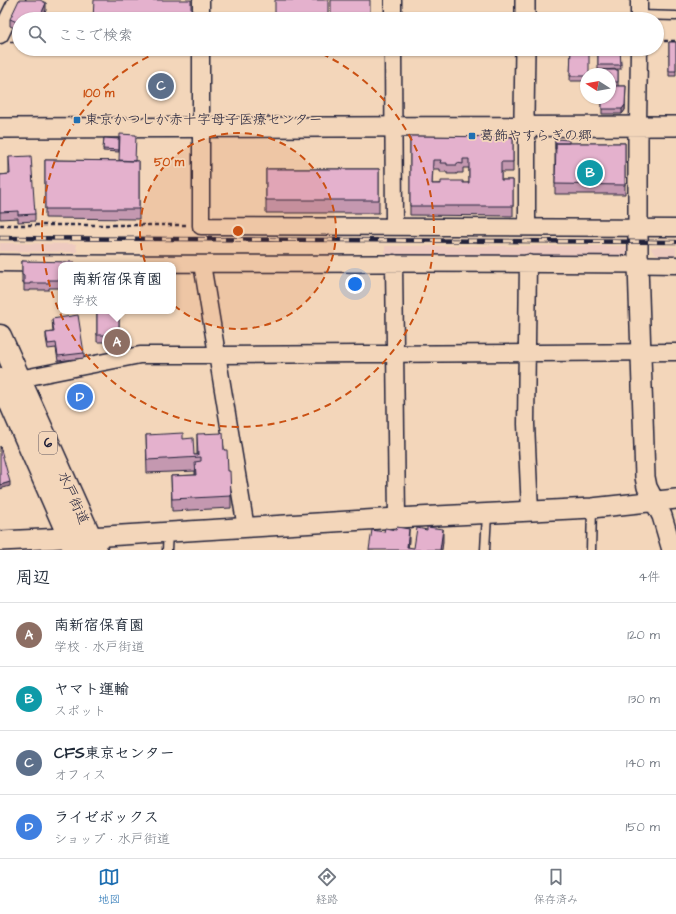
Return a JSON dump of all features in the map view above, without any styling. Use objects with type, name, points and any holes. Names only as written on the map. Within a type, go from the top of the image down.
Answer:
[{"type":"highway","name":"水戸街道","points":[[0,336],[10,379],[83,544]]},
{"type":"street","points":[[0,35],[16,0]]},
{"type":"street","points":[[200,0],[201,12]]},
{"type":"street","points":[[393,0],[393,12]]},
{"type":"street","points":[[525,0],[525,12]]},
{"type":"street","points":[[201,56],[201,226],[676,228]]},
{"type":"street","points":[[393,56],[394,227]]},
{"type":"street","points":[[525,56],[524,115],[527,137],[527,227]]},
{"type":"street","points":[[638,56],[638,265],[645,477],[647,487],[662,516],[672,550]]},
{"type":"street","points":[[0,128],[676,126]]},
{"type":"street","points":[[0,263],[58,263]]},
{"type":"street","points":[[394,263],[397,518]]},
{"type":"street","points":[[528,263],[526,424],[530,511]]},
{"type":"street","points":[[176,264],[528,263],[676,265]]},
{"type":"street","points":[[202,264],[246,528]]},
{"type":"street","points":[[10,379],[140,355],[676,352]]},
{"type":"street","points":[[0,541],[83,544],[167,541],[246,528],[397,518],[592,508],[676,499]]},
{"type":"lane","points":[[664,14],[676,16]]},
{"type":"lane","points":[[591,550],[592,508]]},
{"type":"lane","points":[[485,550],[487,514]]},
{"type":"path","points":[[664,41],[676,41]]},
{"type":"path","points":[[0,225],[201,226]]},
{"type":"shaded area","points":[[0,243],[76,244],[77,252],[0,251]]},
{"type":"shaded area","points":[[385,246],[628,246],[627,259],[385,257]]},
{"type":"shaded area","points":[[651,247],[676,247],[676,259],[664,259],[652,251]]},
{"type":"building","points":[[19,0],[40,0],[46,3],[42,12],[13,12]]},
{"type":"building","points":[[94,0],[191,0],[191,12],[93,12]]},
{"type":"building","points":[[275,0],[328,0],[328,12],[275,12]]},
{"type":"building","points":[[331,0],[370,0],[370,12],[331,12]]},
{"type":"building","points":[[669,42],[676,42],[676,71],[669,71]]},
{"type":"building","points":[[571,56],[589,56],[589,68],[580,68],[580,76],[570,76]]},
{"type":"building","points":[[598,56],[620,56],[621,65],[598,65]]},
{"type":"building","points":[[616,70],[618,70],[618,82],[616,82]]},
{"type":"building","points":[[616,86],[626,86],[625,105],[622,109],[602,109],[602,104],[616,104]]},
{"type":"building","points":[[120,134],[136,135],[135,161],[119,160]]},
{"type":"building","points":[[410,136],[513,137],[513,162],[501,162],[501,180],[513,180],[513,206],[410,206]],"holes":[[[463,159],[469,159],[469,183],[463,183],[463,181],[441,181],[441,184],[432,184],[433,160],[441,160],[440,163],[447,163],[447,165],[457,165],[457,163],[463,164]]]},
{"type":"building","points":[[104,138],[119,139],[119,150],[103,149]]},
{"type":"building","points":[[555,139],[569,140],[569,143],[556,143],[555,149]]},
{"type":"building","points":[[556,143],[625,143],[625,185],[555,184]]},
{"type":"building","points":[[31,156],[35,214],[18,215],[18,211],[0,212],[0,175],[10,174],[9,157]]},
{"type":"building","points":[[45,160],[139,161],[139,209],[45,209]]},
{"type":"building","points":[[266,169],[379,169],[379,200],[266,200]]},
{"type":"building","points":[[22,261],[74,262],[58,262],[58,280],[49,280],[49,283],[24,284],[24,275],[22,275]]},
{"type":"building","points":[[97,314],[119,314],[119,335],[97,335]]},
{"type":"building","points":[[78,315],[84,353],[58,356],[56,343],[48,344],[46,333],[54,332],[52,319]]},
{"type":"building","points":[[183,433],[183,439],[193,438],[194,455],[198,455],[197,434],[223,433],[224,450],[227,450],[228,471],[230,471],[231,496],[172,499],[171,476],[196,475],[195,462],[201,461],[201,457],[147,460],[146,435]]},
{"type":"building","points":[[0,446],[10,482],[0,485]]},
{"type":"building","points":[[397,527],[409,529],[407,547],[414,548],[417,528],[427,530],[427,527],[443,529],[440,550],[369,550],[372,530],[384,532],[385,528],[396,530]]},
{"type":"railway","points":[[0,238],[676,242]]},
{"type":"place","name":"CFS東京センター","points":[[161,86]]},
{"type":"place","name":"東京かつしか赤十字母子医療センター","points":[[77,120]]},
{"type":"place","name":"葛飾やすらぎの郷","points":[[472,136]]},
{"type":"place","name":"ヤマト運輸","points":[[590,173]]},
{"type":"place","name":"南新宿保育園","points":[[117,342]]},
{"type":"place","name":"ライゼボックス","points":[[80,397]]}]
